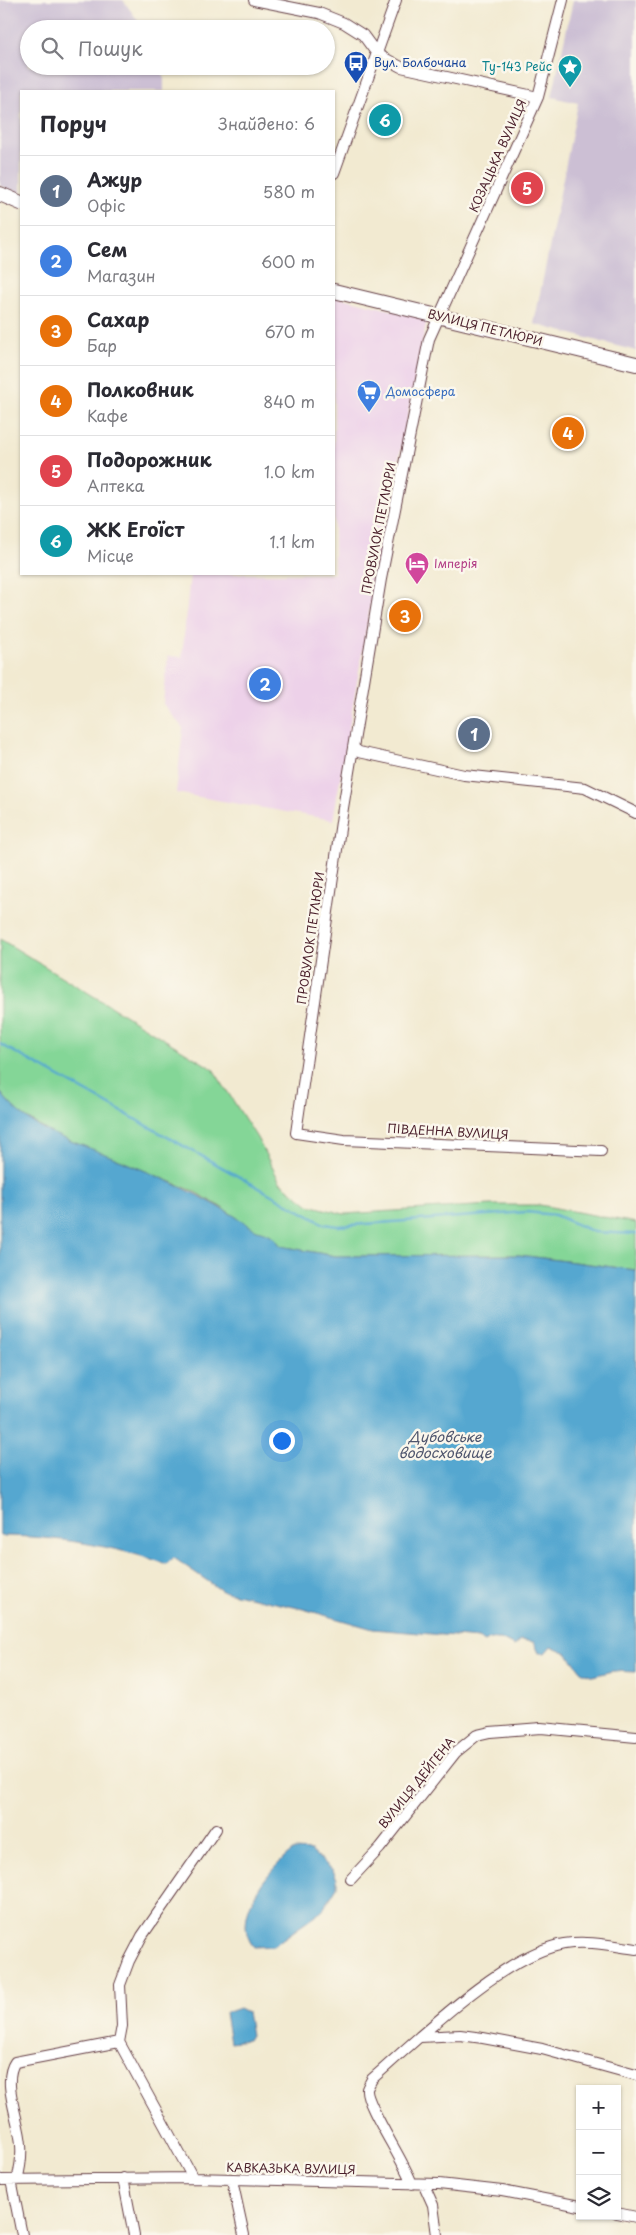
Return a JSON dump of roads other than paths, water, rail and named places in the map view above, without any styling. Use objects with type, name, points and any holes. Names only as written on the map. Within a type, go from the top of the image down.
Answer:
[{"type":"main road","points":[[0,194],[20,203]]},
{"type":"main road","name":"ВУЛИЦЯ ПЕТЛЮРИ","points":[[335,291],[636,364]]},
{"type":"street","points":[[254,0],[319,13],[344,23],[363,35],[377,54],[401,67],[538,97]]},
{"type":"street","points":[[335,169],[396,0]]},
{"type":"street","name":"КОЗАЦЬКА ВУЛИЦЯ","points":[[440,317],[538,97],[563,0]]},
{"type":"street","name":"ПРОВУЛОК ПЕТЛЮРИ","points":[[296,1133],[353,747],[383,569],[428,338],[440,317]]},
{"type":"street","points":[[353,747],[359,752],[464,775],[585,788],[636,813]]},
{"type":"street","name":"ПІВДЕННА ВУЛИЦЯ","points":[[296,1133],[344,1140],[601,1151]]},
{"type":"street","name":"ВУЛИЦЯ ДЕЙГЕНА","points":[[351,1879],[380,1848],[456,1752],[477,1735],[490,1732],[541,1728],[636,1737]]},
{"type":"street","points":[[193,2178],[119,2042],[122,2026],[120,1986],[129,1961],[142,1936],[216,1829]]},
{"type":"street","points":[[412,2184],[407,2169],[370,2102],[367,2089],[372,2079],[478,1989],[547,1948],[564,1944],[585,1943],[636,1949]]},
{"type":"street","points":[[420,2037],[460,2035],[484,2038],[542,2049],[636,2075]]},
{"type":"street","points":[[22,2235],[9,2180],[21,2167],[21,2145],[9,2084],[11,2068],[15,2062],[119,2042]]},
{"type":"street","points":[[123,2178],[134,2235]]},
{"type":"street","name":"КАВКАЗЬКА ВУЛИЦЯ","points":[[9,2180],[193,2178],[439,2184],[502,2191],[576,2205]]},
{"type":"street","points":[[232,2180],[244,2235]]},
{"type":"street","points":[[424,2185],[433,2205],[437,2235]]},
{"type":"street","points":[[621,2214],[636,2217]]},
{"type":"water","name":"Дубовське водосховище","points":[[0,1092],[25,1117],[53,1134],[135,1166],[185,1189],[218,1206],[252,1228],[271,1235],[281,1246],[335,1256],[519,1255],[636,1270],[636,1672],[612,1671],[593,1676],[581,1671],[567,1653],[551,1646],[545,1653],[539,1653],[534,1642],[521,1640],[514,1646],[501,1639],[490,1639],[485,1642],[478,1638],[373,1629],[303,1609],[222,1591],[174,1558],[166,1564],[126,1552],[84,1543],[20,1536],[0,1536]]},
{"type":"water","points":[[294,1850],[311,1851],[333,1870],[337,1879],[337,1887],[322,1911],[273,1946],[254,1947],[248,1935],[246,1922],[249,1908],[255,1894],[264,1881],[284,1858]]},
{"type":"water","points":[[239,2008],[247,2012],[251,2035],[248,2040],[230,2042],[225,2013]]},
{"type":"waterway","points":[[0,1044],[324,1224],[338,1226],[526,1212],[555,1215],[594,1232],[636,1234]]},
{"type":"place","name":"Вул. Болбочана","points":[[356,84]]},
{"type":"place","name":"Ту-143 Рейс","points":[[570,88]]},
{"type":"place","name":"ЖК Егоїст","points":[[385,120]]},
{"type":"place","name":"Подорожник","points":[[527,188]]},
{"type":"place","name":"Домосфера","points":[[369,413]]},
{"type":"place","name":"Полковник","points":[[568,433]]},
{"type":"place","name":"Імперія","points":[[417,585]]},
{"type":"place","name":"Сахар","points":[[405,616]]},
{"type":"place","name":"Сем","points":[[265,684]]},
{"type":"place","name":"Ажур","points":[[474,734]]}]
